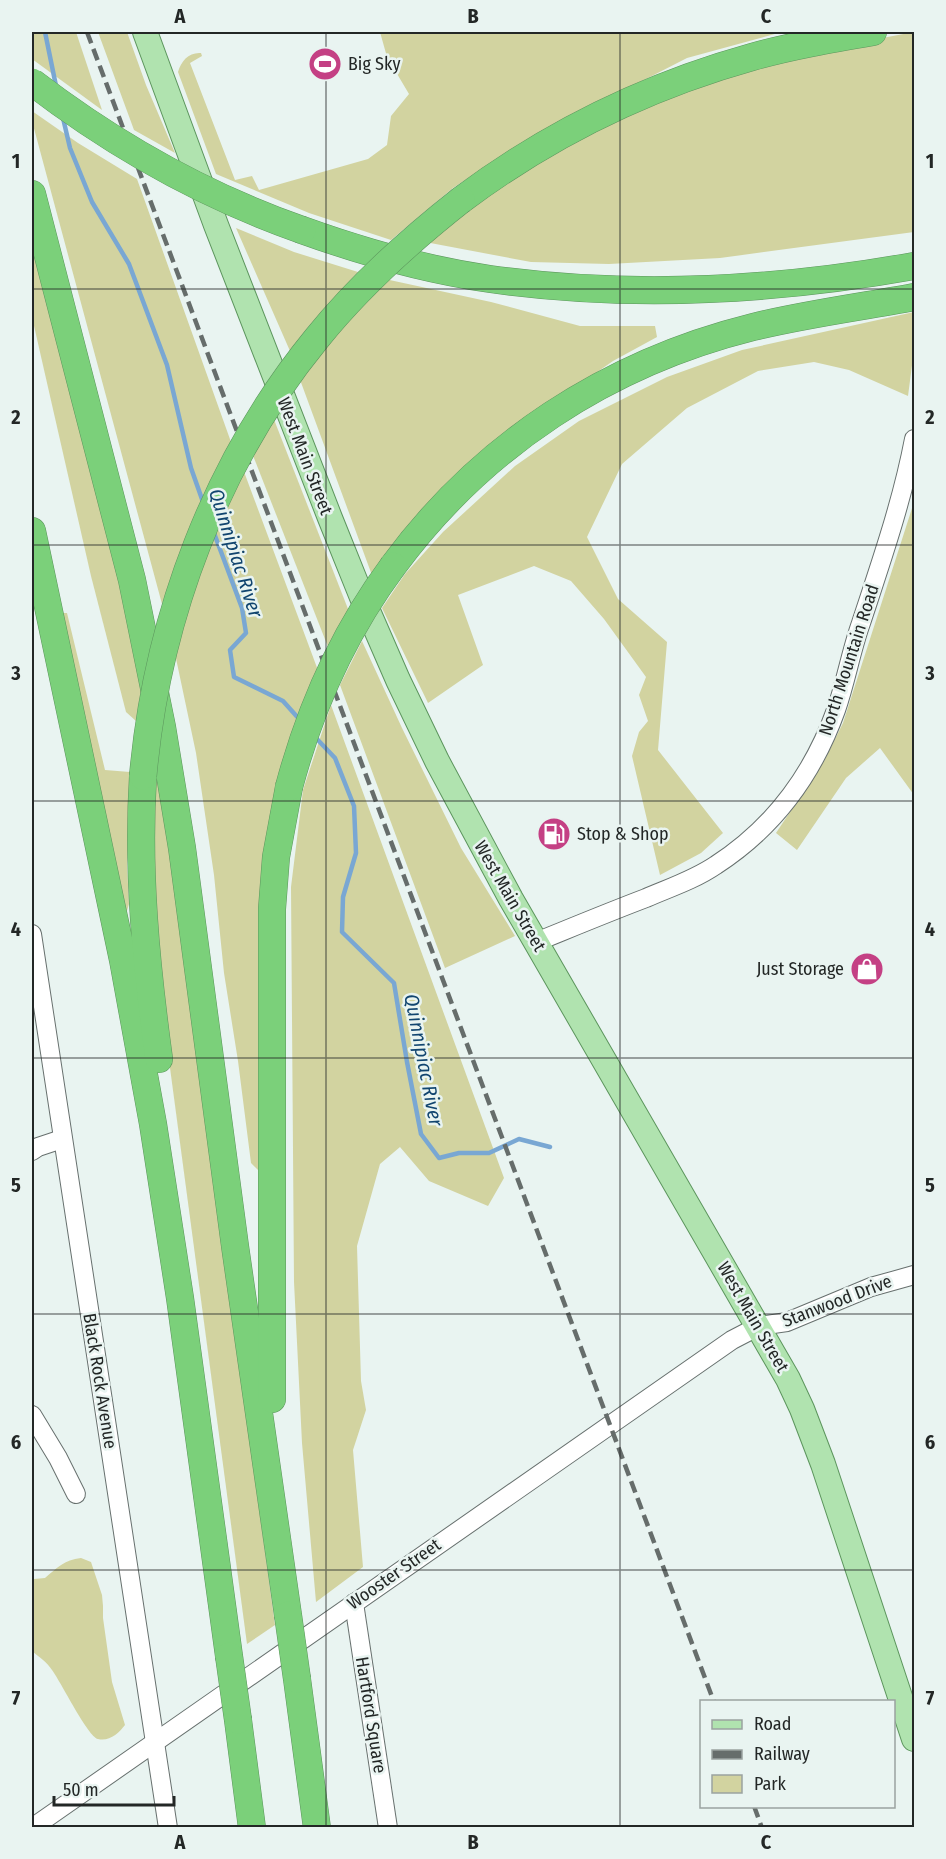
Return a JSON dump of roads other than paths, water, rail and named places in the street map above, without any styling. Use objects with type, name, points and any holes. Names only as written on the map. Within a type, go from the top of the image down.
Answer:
[{"type":"highway","points":[[195,1407],[197,1369],[195,1320],[144,934],[140,867],[143,776],[154,694],[173,616],[204,528],[241,452],[283,383],[333,319],[387,263],[461,200],[506,168],[586,122],[700,73],[823,40],[873,32]]},
{"type":"highway","points":[[32,82],[79,116],[153,162],[225,199],[302,230],[371,252],[452,273],[518,283],[670,291],[723,290],[800,283],[915,266]]},
{"type":"highway","points":[[32,194],[132,580],[160,716],[182,848],[317,1827]]},
{"type":"highway","points":[[277,1538],[278,1500],[271,1376],[272,909],[276,857],[289,787],[304,736],[327,678],[362,612],[393,566],[443,507],[489,462],[539,424],[606,381],[678,350],[741,330],[787,319],[915,297]]},
{"type":"highway","points":[[32,531],[127,980],[153,1124],[174,1252],[252,1827]]},
{"type":"highway","points":[[32,606],[66,748],[96,837]]},
{"type":"main road","name":"West Main Street","points":[[145,32],[216,225],[361,595],[398,680],[477,838],[788,1379],[817,1446],[915,1739]]},
{"type":"street","name":"North Mountain Road","points":[[536,942],[684,882],[714,867],[758,833],[794,790],[820,748],[836,708],[887,543],[915,440]]},
{"type":"street","name":"Black Rock Avenue","points":[[32,934],[168,1827]]},
{"type":"street","points":[[32,1151],[62,1139]]},
{"type":"street","name":"Stanwood Drive","points":[[759,1326],[787,1322],[871,1287],[915,1275]]},
{"type":"street","name":"Wooster Street","points":[[32,1827],[732,1340],[759,1326]]},
{"type":"street","points":[[32,1415],[76,1494]]},
{"type":"street","name":"Hartford Square","points":[[354,1602],[388,1827]]},
{"type":"waterway","name":"Quinnipiac River","points":[[45,32],[56,86]]},
{"type":"waterway","name":"Quinnipiac River","points":[[63,118],[70,148],[92,202],[129,264],[167,365],[191,468],[203,502]]},
{"type":"waterway","name":"Quinnipiac River","points":[[214,533],[242,608],[246,633],[230,650],[234,677],[283,701],[300,720]]},
{"type":"waterway","name":"Quinnipiac River","points":[[315,737],[335,758],[354,806],[356,853],[343,897],[342,932],[394,983],[421,1134],[439,1158],[459,1153],[489,1153],[519,1139],[550,1147]]},
{"type":"railway","points":[[87,32],[713,1700]]},
{"type":"railway","points":[[755,1808],[762,1828]]},
{"type":"place","name":"Big Sky","points":[[325,64]]},
{"type":"place","name":"Stop & Shop","points":[[554,834]]},
{"type":"place","name":"Just Storage","points":[[867,969]]}]
